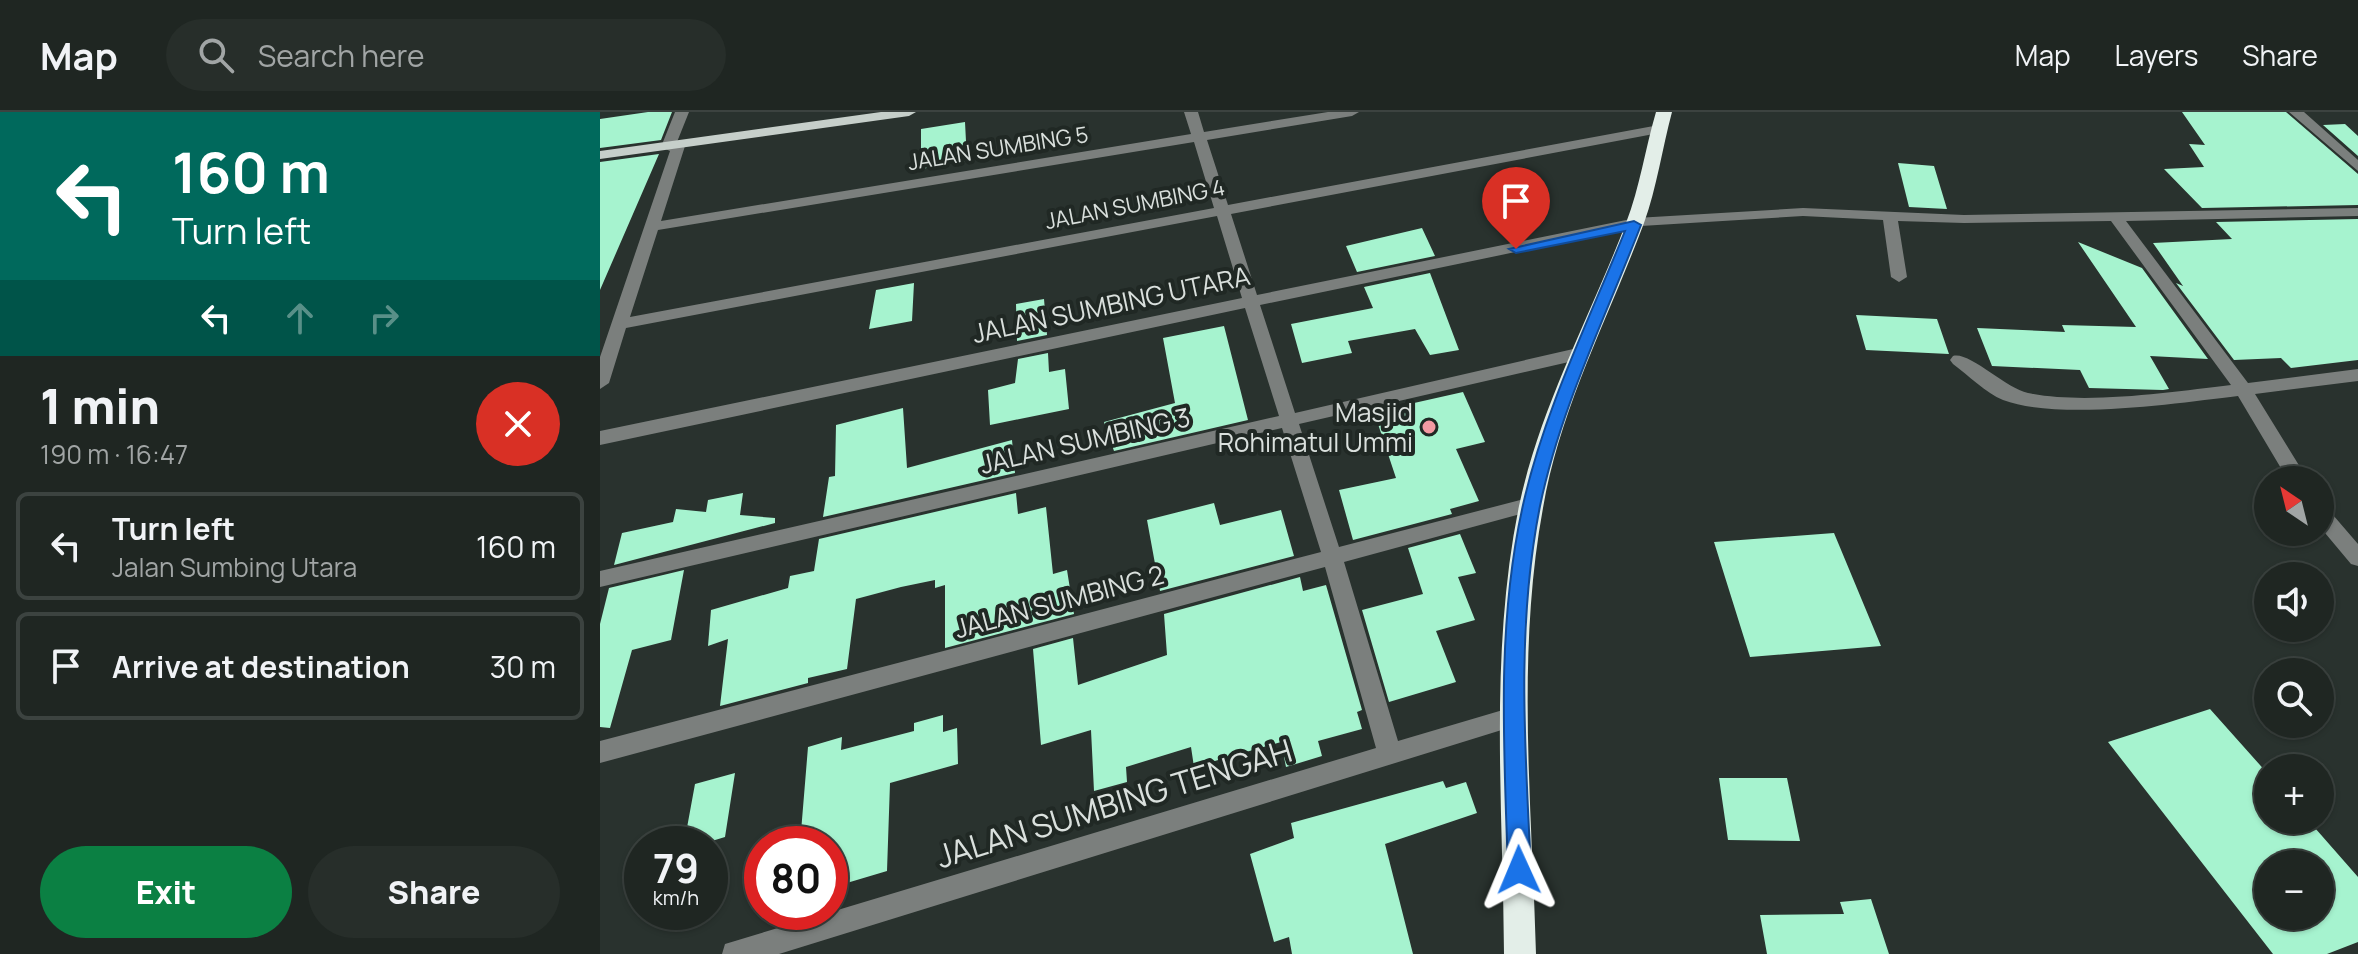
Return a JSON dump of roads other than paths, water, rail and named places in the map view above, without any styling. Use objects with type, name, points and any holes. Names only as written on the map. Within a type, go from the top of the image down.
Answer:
[{"type":"highway","points":[[1520,954],[1513,717],[1515,610],[1532,504],[1582,353],[1635,224],[1661,120]]},
{"type":"main road","points":[[600,155],[909,112]]},
{"type":"street","points":[[600,383],[651,227],[682,112]]},
{"type":"street","points":[[1191,112],[1248,302],[1332,556],[1390,755]]},
{"type":"street","name":"JALAN SUMBING 5","points":[[651,227],[1352,112]]},
{"type":"street","points":[[2296,112],[2358,167]]},
{"type":"street","name":"JALAN SUMBING 4","points":[[619,324],[1219,210],[1661,120]]},
{"type":"street","name":"JALAN SUMBING UTARA","points":[[600,438],[1635,224],[1803,212],[1964,219],[2358,212]]},
{"type":"street","points":[[1890,214],[1899,277]]},
{"type":"street","points":[[2116,217],[2242,387],[2290,466]]},
{"type":"street","name":"JALAN SUMBING 3","points":[[600,579],[1582,353]]},
{"type":"street","points":[[1959,360],[2007,395],[2041,402],[2147,401],[2358,375]]},
{"type":"street","name":"JALAN SUMBING 2","points":[[600,752],[1532,504]]},
{"type":"street","points":[[2334,530],[2358,558]]},
{"type":"street","name":"JALAN SUMBING TENGAH","points":[[735,954],[1513,717]]},
{"type":"place","name":"Masjid Rohimatul Ummi","points":[[1429,427]]}]
